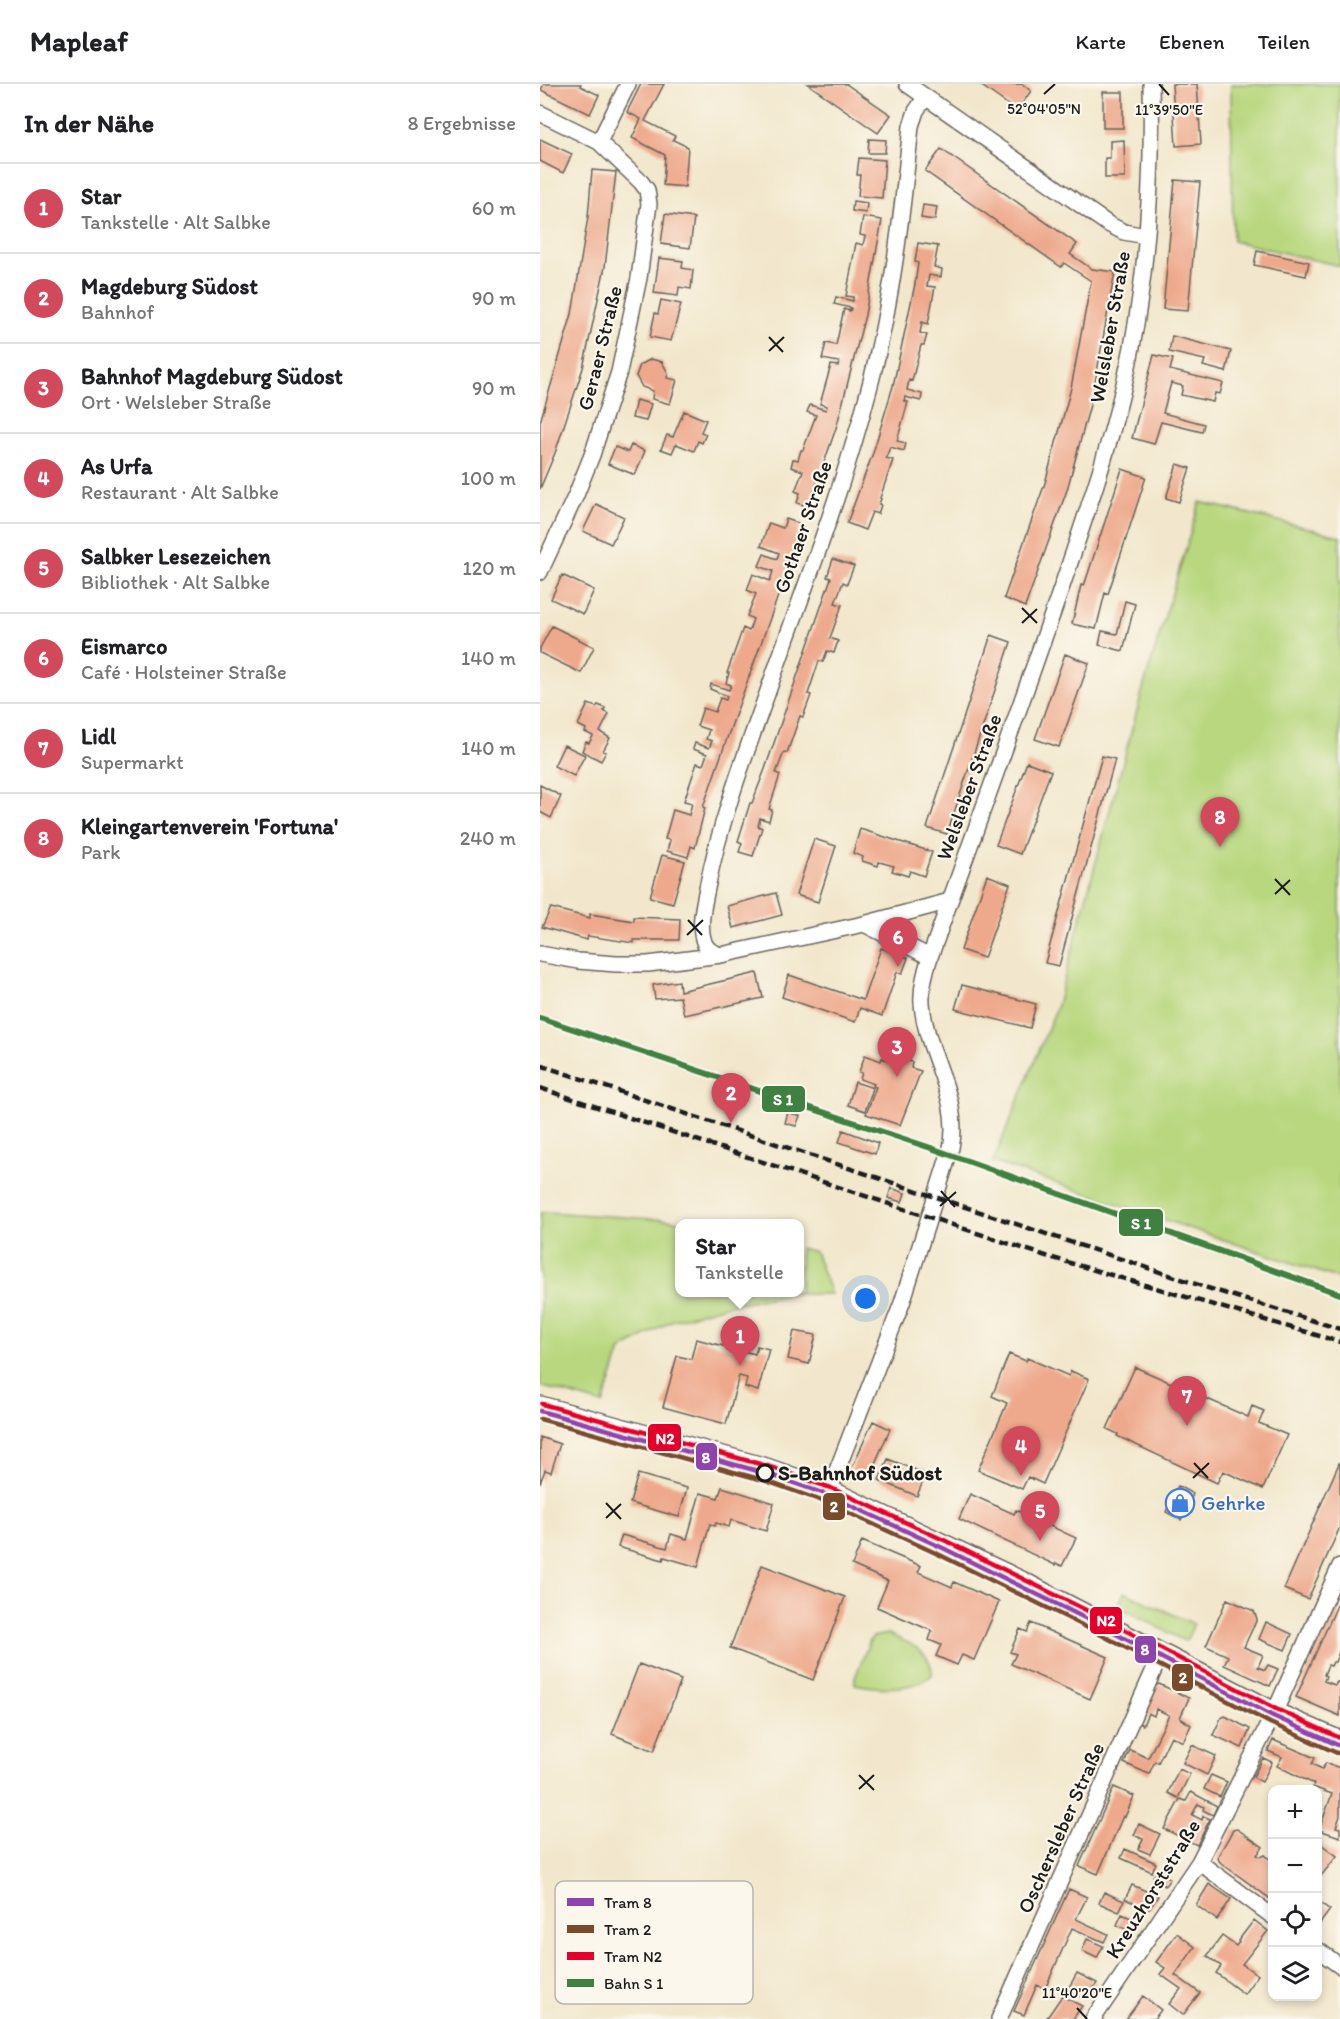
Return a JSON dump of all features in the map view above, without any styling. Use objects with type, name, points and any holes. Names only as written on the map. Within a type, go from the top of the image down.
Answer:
[{"type":"main road","points":[[540,1407],[766,1470],[829,1491],[1021,1582],[1274,1713],[1340,1742]]},
{"type":"street","points":[[599,142],[628,84]]},
{"type":"street","points":[[907,84],[1108,224],[1124,232],[1146,236]]},
{"type":"street","name":"Welsleber Straße","points":[[829,1491],[902,1303],[953,1140],[954,1124],[951,1104],[922,1008],[923,983],[930,957],[1037,658],[1106,452],[1132,348],[1140,298],[1152,159],[1151,84]]},
{"type":"street","name":"Gothaer Straße","points":[[721,955],[705,946],[702,930],[715,851],[735,783],[846,465],[869,390],[893,278],[911,126],[916,111],[925,98]]},
{"type":"street","name":"Geraer Straße","points":[[540,113],[599,142],[644,185],[649,200],[647,225],[629,330],[613,393],[576,495],[540,572]]},
{"type":"street","points":[[540,954],[579,961],[633,964],[685,960],[721,955],[864,924],[950,901]]},
{"type":"street","points":[[864,924],[930,957]]},
{"type":"street","name":"Kreuzhorststraße","points":[[1093,2019],[1199,1862],[1274,1713],[1340,1566]]},
{"type":"street","name":"Oschersleber Straße","points":[[999,2019],[1161,1654]]},
{"type":"street","points":[[1199,1862],[1268,1913]]},
{"type":"street","points":[[1322,1953],[1340,1966]]},
{"type":"green space","points":[[1231,84],[1340,84],[1340,266],[1233,241]]},
{"type":"green space","points":[[1200,502],[1340,536],[1340,1279],[993,1162],[1056,1009],[1144,685]]},
{"type":"green space","points":[[540,1213],[675,1221],[675,1297],[774,1297],[733,1304],[671,1321],[621,1350],[603,1404],[540,1386]]},
{"type":"green space","points":[[804,1249],[815,1252],[831,1294],[804,1294]]},
{"type":"green space","points":[[1124,1592],[1194,1624],[1187,1639],[1184,1641],[1120,1607]]},
{"type":"green space","points":[[888,1634],[918,1648],[928,1660],[932,1675],[915,1684],[905,1686],[884,1688],[855,1684],[855,1678],[870,1640],[873,1637]]},
{"type":"building","points":[[544,84],[581,84],[580,86],[599,95],[590,114],[541,90]]},
{"type":"building","points":[[641,84],[664,84],[645,121],[675,136],[673,140],[688,147],[685,187],[663,185],[665,155],[632,138],[641,119],[627,112]]},
{"type":"building","points":[[808,84],[846,84],[891,115],[878,133]]},
{"type":"building","points":[[979,84],[1022,84],[1031,91],[1017,111]]},
{"type":"building","points":[[1172,84],[1197,84],[1201,144],[1176,146]]},
{"type":"building","points":[[1103,92],[1123,92],[1123,128],[1103,128]]},
{"type":"building","points":[[540,139],[572,154],[563,173],[540,161]]},
{"type":"building","points":[[869,139],[886,140],[885,153],[868,153]]},
{"type":"building","points":[[1124,140],[1125,178],[1105,178],[1105,158],[1110,158],[1110,141]]},
{"type":"building","points":[[941,149],[1077,244],[1070,254],[1092,269],[1115,272],[1093,394],[1067,490],[1025,607],[1004,598],[1045,483],[1071,388],[1091,281],[1064,263],[1061,267],[925,171]]},
{"type":"building","points":[[859,158],[885,160],[882,198],[858,196]]},
{"type":"building","points":[[592,170],[616,172],[605,267],[583,368],[555,453],[540,489],[540,422],[572,314],[588,217]]},
{"type":"building","points":[[1175,180],[1200,182],[1188,311],[1163,309]]},
{"type":"building","points":[[853,201],[867,203],[866,213],[852,211]]},
{"type":"building","points":[[923,205],[937,207],[935,220],[921,218]]},
{"type":"building","points":[[665,214],[694,218],[690,248],[661,244]]},
{"type":"building","points":[[863,217],[882,220],[865,315],[837,425],[809,507],[797,503],[800,493],[795,491],[803,471],[791,467],[793,459],[798,460],[803,450],[816,415],[807,412],[810,405],[826,410],[827,406],[820,404],[831,365],[838,366],[839,362],[822,359],[826,343],[836,345],[844,309],[850,311],[851,308],[834,304],[836,297],[853,301],[853,297],[846,296],[856,243],[863,245],[865,236],[860,235]]},
{"type":"building","points":[[918,243],[938,246],[934,267],[942,269],[941,277],[929,275],[927,286],[935,287],[928,324],[922,322],[920,333],[927,335],[924,345],[921,345],[912,381],[909,380],[907,390],[922,394],[921,401],[905,397],[904,401],[908,402],[897,441],[906,443],[904,451],[890,447],[886,458],[893,460],[880,498],[879,504],[881,505],[878,514],[872,512],[865,530],[847,523],[873,453],[893,386],[915,284]]},
{"type":"building","points":[[1257,251],[1309,262],[1306,276],[1254,265]]},
{"type":"building","points":[[659,258],[683,261],[682,268],[693,270],[691,289],[679,287],[678,296],[654,293]]},
{"type":"building","points":[[661,300],[681,304],[671,341],[650,337],[655,313],[658,314]]},
{"type":"building","points":[[1172,336],[1231,351],[1226,372],[1203,366],[1205,360],[1169,352]]},
{"type":"building","points":[[1154,355],[1173,359],[1170,370],[1223,383],[1220,394],[1215,393],[1213,402],[1181,395],[1183,386],[1171,383],[1163,413],[1204,424],[1202,432],[1161,422],[1154,444],[1132,438]]},
{"type":"building","points":[[651,359],[662,362],[668,373],[667,378],[677,380],[670,404],[652,399],[653,391],[642,387],[636,376],[640,365]]},
{"type":"building","points":[[636,400],[651,404],[646,421],[632,418]]},
{"type":"building","points":[[684,411],[706,420],[701,432],[706,434],[702,443],[698,441],[694,451],[676,444],[672,453],[661,449],[667,435],[673,437]]},
{"type":"building","points":[[631,445],[645,451],[635,475],[608,464],[615,447],[628,452]]},
{"type":"building","points":[[1177,464],[1190,468],[1179,502],[1166,498]]},
{"type":"building","points":[[1122,469],[1146,477],[1108,594],[1105,593],[1096,629],[1072,624],[1081,585],[1084,586]]},
{"type":"building","points":[[596,504],[624,517],[611,544],[583,531]]},
{"type":"building","points":[[786,519],[801,524],[796,538],[801,540],[794,558],[792,557],[703,807],[705,808],[695,848],[691,846],[688,857],[667,851],[670,840],[665,839],[673,810],[689,815],[692,803],[684,801],[697,763],[703,765],[707,754],[693,749],[695,743],[709,748],[712,741],[706,739],[709,730],[697,726],[703,708],[715,712],[720,698],[726,700],[727,696],[710,689],[711,684],[729,690],[731,685],[726,683],[729,673],[727,673],[743,628],[749,631],[753,619],[747,616],[756,594],[747,590],[753,574],[770,581],[773,571],[759,566],[764,554],[777,559],[779,553],[761,546],[769,523],[783,528]]},
{"type":"building","points":[[833,559],[854,566],[847,584],[843,582],[835,603],[842,605],[830,638],[838,641],[834,653],[827,651],[823,662],[819,661],[803,717],[800,716],[787,753],[784,752],[776,773],[780,775],[769,809],[772,810],[769,821],[760,818],[758,826],[762,828],[753,856],[739,852],[742,843],[738,841],[750,803],[752,803],[765,769],[831,578],[827,577]]},
{"type":"building","points":[[562,575],[594,590],[583,614],[551,599]]},
{"type":"building","points":[[1125,601],[1135,604],[1123,651],[1099,645],[1102,631],[1117,634]]},
{"type":"building","points":[[552,626],[594,647],[581,673],[540,653],[540,648]]},
{"type":"building","points":[[991,635],[1011,642],[947,834],[927,828]]},
{"type":"building","points":[[1065,654],[1089,663],[1059,747],[1035,739]]},
{"type":"building","points":[[588,704],[605,708],[604,711],[609,714],[600,732],[610,738],[601,761],[582,751],[586,742],[589,743],[593,736],[578,725]]},
{"type":"building","points":[[564,745],[585,755],[574,776],[554,766]]},
{"type":"building","points":[[1102,756],[1115,759],[1059,966],[1045,963]]},
{"type":"building","points":[[1027,762],[1051,771],[1020,854],[996,845]]},
{"type":"building","points":[[540,785],[561,796],[551,818],[540,812]]},
{"type":"building","points":[[860,829],[932,852],[924,876],[910,871],[908,876],[892,871],[894,866],[879,862],[878,866],[862,861],[863,857],[853,853]]},
{"type":"building","points":[[814,839],[836,846],[818,902],[796,895]]},
{"type":"building","points":[[662,855],[685,861],[673,903],[650,897]]},
{"type":"building","points":[[987,875],[1010,884],[984,958],[961,950]]},
{"type":"building","points":[[776,893],[782,915],[733,928],[727,906]]},
{"type":"building","points":[[551,908],[590,918],[590,914],[634,921],[634,917],[680,919],[679,940],[634,940],[634,943],[588,936],[587,940],[542,927]]},
{"type":"building","points":[[881,948],[908,958],[902,974],[897,972],[882,1016],[860,1008],[855,1022],[782,997],[789,975],[863,1000]]},
{"type":"building","points":[[757,973],[763,998],[684,1015],[680,997],[655,999],[653,985],[679,981],[680,991]]},
{"type":"building","points":[[962,985],[1036,1004],[1030,1028],[955,1009]]},
{"type":"building","points":[[865,1055],[881,1061],[882,1058],[894,1062],[895,1056],[912,1062],[911,1068],[921,1071],[900,1125],[866,1114],[876,1087],[860,1079],[862,1073],[859,1072]]},
{"type":"building","points":[[855,1082],[873,1088],[865,1111],[848,1105]]},
{"type":"building","points":[[788,1112],[800,1116],[796,1126],[785,1123]]},
{"type":"building","points":[[843,1130],[878,1143],[875,1154],[839,1142]]},
{"type":"building","points":[[891,1188],[905,1193],[902,1202],[888,1198]]},
{"type":"building","points":[[794,1331],[816,1335],[809,1364],[788,1359]]},
{"type":"building","points":[[696,1339],[755,1354],[757,1346],[769,1349],[758,1391],[745,1387],[747,1378],[739,1376],[726,1424],[663,1407],[677,1356],[691,1359]]},
{"type":"building","points":[[1009,1354],[1026,1361],[1027,1358],[1069,1376],[1071,1371],[1089,1379],[1043,1484],[1028,1477],[1022,1489],[978,1470],[1007,1403],[992,1396]]},
{"type":"building","points":[[1135,1367],[1248,1417],[1252,1406],[1264,1411],[1259,1423],[1287,1435],[1263,1489],[1223,1471],[1217,1483],[1117,1436],[1118,1434],[1107,1429]]},
{"type":"building","points":[[873,1421],[890,1429],[869,1477],[851,1470]]},
{"type":"building","points":[[540,1437],[560,1444],[551,1472],[545,1470],[540,1483]]},
{"type":"building","points":[[888,1459],[926,1474],[917,1496],[879,1480]]},
{"type":"building","points":[[1340,1461],[1340,1527],[1308,1599],[1284,1589]]},
{"type":"building","points":[[638,1474],[687,1488],[679,1517],[630,1503]]},
{"type":"building","name":"Gehrke","points":[[1178,1486],[1193,1494],[1181,1520],[1166,1512]]},
{"type":"building","points":[[722,1487],[774,1503],[766,1531],[731,1520],[729,1527],[716,1523],[715,1526],[710,1524],[698,1567],[618,1547],[622,1535],[667,1548],[671,1534],[687,1539],[700,1493],[718,1498]]},
{"type":"building","points":[[970,1494],[1014,1514],[1016,1510],[1076,1538],[1062,1566],[1056,1563],[1055,1565],[959,1519]]},
{"type":"building","points":[[862,1541],[921,1566],[918,1572],[952,1587],[954,1582],[999,1602],[974,1660],[962,1655],[957,1665],[936,1656],[941,1645],[929,1640],[932,1631],[877,1607],[888,1581],[852,1565]]},
{"type":"building","points":[[762,1565],[845,1597],[813,1680],[730,1648]]},
{"type":"building","points":[[1227,1599],[1254,1611],[1257,1619],[1244,1647],[1263,1655],[1258,1667],[1265,1670],[1268,1665],[1278,1669],[1270,1686],[1224,1665],[1228,1656],[1206,1646]]},
{"type":"building","points":[[1340,1599],[1340,1650],[1335,1662],[1331,1666],[1328,1665],[1324,1681],[1335,1685],[1337,1682],[1340,1683],[1340,1716],[1296,1697]]},
{"type":"building","points":[[1266,1622],[1292,1634],[1285,1650],[1259,1639]]},
{"type":"building","points":[[1031,1623],[1108,1657],[1090,1699],[1011,1664],[1016,1654],[1010,1652],[1020,1629],[1027,1632]]},
{"type":"building","points":[[639,1664],[681,1680],[654,1751],[612,1734]]},
{"type":"building","points":[[1159,1684],[1189,1698],[1180,1718],[1191,1725],[1183,1742],[1171,1736],[1158,1763],[1155,1761],[1149,1774],[1124,1763],[1130,1750],[1148,1758],[1169,1715],[1156,1709],[1154,1716],[1148,1713],[1143,1725],[1138,1723],[1154,1686]]},
{"type":"building","points":[[1225,1716],[1250,1729],[1242,1748],[1213,1735],[1221,1718]]},
{"type":"building","points":[[1273,1740],[1315,1758],[1312,1764],[1322,1769],[1326,1763],[1340,1768],[1340,1816],[1336,1827],[1340,1828],[1340,1837],[1322,1831],[1322,1822],[1332,1794],[1322,1790],[1322,1785],[1314,1785],[1277,1766],[1282,1757],[1268,1751]]},
{"type":"building","points":[[1192,1745],[1216,1756],[1207,1775],[1183,1763]]},
{"type":"building","points":[[1263,1758],[1272,1762],[1262,1782],[1253,1777]]},
{"type":"building","points":[[1179,1769],[1190,1774],[1178,1798],[1168,1793]]},
{"type":"building","points":[[1211,1775],[1227,1782],[1220,1797],[1204,1789]]},
{"type":"building","points":[[1114,1787],[1134,1796],[1098,1874],[1079,1866]]},
{"type":"building","points":[[1191,1792],[1217,1806],[1213,1815],[1203,1810],[1204,1807],[1198,1804],[1192,1815],[1202,1820],[1203,1816],[1210,1819],[1197,1845],[1164,1829],[1180,1799],[1186,1801]]},
{"type":"building","points":[[1139,1824],[1160,1834],[1150,1854],[1138,1849],[1143,1839],[1134,1835]]},
{"type":"building","points":[[1237,1829],[1263,1847],[1257,1855],[1261,1857],[1265,1855],[1268,1858],[1268,1897],[1217,1858],[1233,1830]]},
{"type":"building","points":[[1322,1845],[1337,1856],[1322,1875]]},
{"type":"building","points":[[1125,1849],[1156,1863],[1152,1872],[1121,1858]]},
{"type":"building","points":[[1159,1870],[1170,1879],[1165,1886],[1153,1877]]},
{"type":"building","points":[[1209,1884],[1231,1899],[1217,1920],[1196,1905]]},
{"type":"building","points":[[1132,1885],[1158,1896],[1149,1909],[1125,1899]]},
{"type":"building","points":[[1069,1889],[1087,1897],[1076,1919],[1108,1934],[1104,1942],[1072,1928],[1045,1989],[1037,1985],[1024,2015],[1014,2011]]},
{"type":"building","points":[[1104,1892],[1124,1901],[1119,1912],[1099,1903]]},
{"type":"building","points":[[1322,1904],[1330,1910],[1322,1921]]},
{"type":"building","points":[[1122,1914],[1133,1919],[1128,1930],[1117,1925]]},
{"type":"building","points":[[1254,1920],[1268,1931],[1242,1964],[1258,1975],[1244,1994],[1216,1973],[1221,1966],[1207,1956],[1222,1936],[1236,1946]]},
{"type":"building","points":[[1177,1933],[1195,1947],[1175,1975],[1200,1993],[1183,2015],[1169,2004],[1181,1989],[1160,1974],[1165,1968],[1156,1962]]},
{"type":"building","points":[[1087,1939],[1103,1946],[1097,1958],[1082,1951]]},
{"type":"building","points":[[1077,1973],[1097,1983],[1086,1999],[1067,1991]]},
{"type":"building","points":[[1062,1996],[1082,2006],[1073,2019],[1046,2019]]},
{"type":"building","points":[[1143,1996],[1161,2010],[1154,2019],[1126,2019]]},
{"type":"railway","points":[[540,1065],[1214,1290],[1340,1329]]},
{"type":"railway","points":[[540,1088],[1043,1255],[1340,1342]]},
{"type":"tram line","name":"N2","points":[[542,1404],[767,1466],[831,1488],[946,1541],[1096,1615],[1276,1709],[1340,1738]]},
{"type":"tram line","name":"8","points":[[540,1411],[765,1473],[828,1495],[943,1548],[1093,1622],[1273,1716],[1340,1746]]},
{"type":"tram line","name":"2","points":[[540,1419],[763,1480],[825,1502],[940,1555],[1090,1629],[1270,1723],[1337,1753]]},
{"type":"transit line","points":[[540,1018],[931,1148],[1340,1294]]},
{"type":"place","name":"Kleingartenverein 'Fortuna'","points":[[1220,847]]},
{"type":"place","name":"Eismarco","points":[[898,967]]},
{"type":"place","name":"Bahnhof Magdeburg Südost","points":[[897,1077]]},
{"type":"place","name":"Magdeburg Südost","points":[[731,1123]]},
{"type":"place","name":"Star","points":[[740,1366]]},
{"type":"place","name":"Lidl","points":[[1187,1426]]},
{"type":"place","name":"S-Bahnhof Südost","points":[[765,1473]]},
{"type":"place","name":"As Urfa","points":[[1021,1476]]},
{"type":"place","name":"Gehrke","points":[[1180,1503]]},
{"type":"place","name":"Salbker Lesezeichen","points":[[1040,1541]]}]
